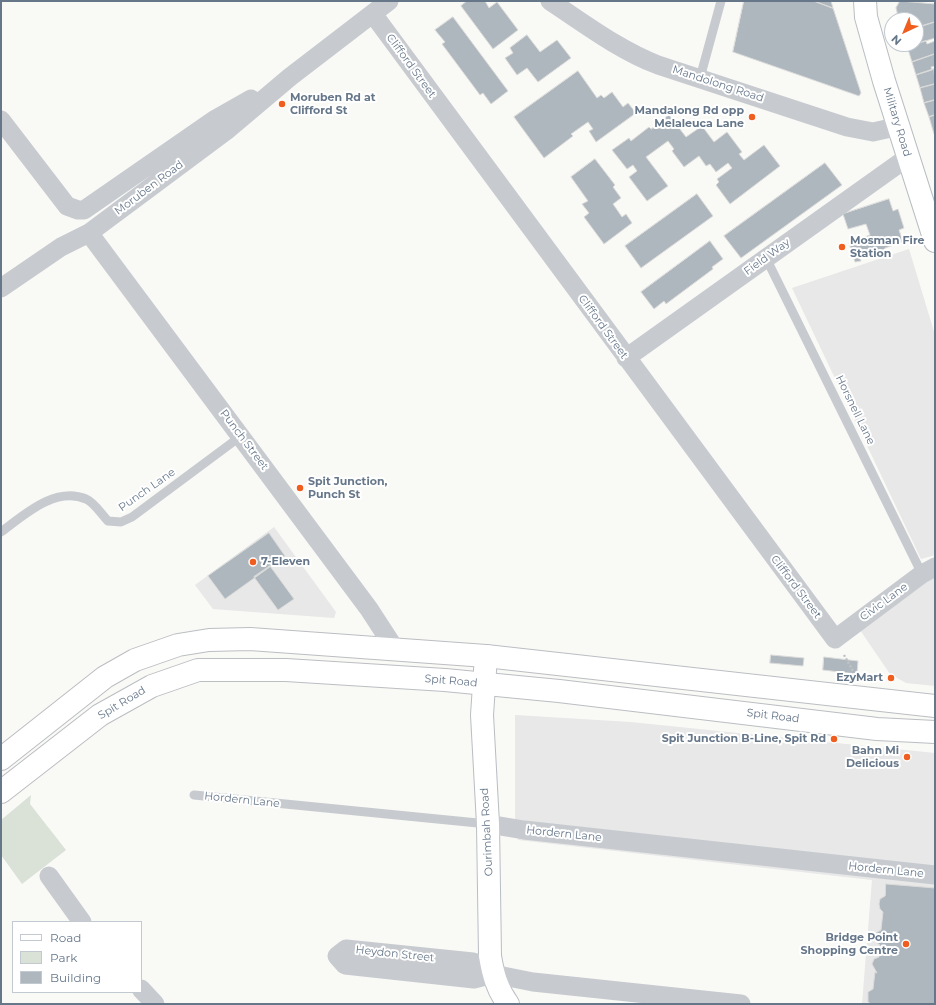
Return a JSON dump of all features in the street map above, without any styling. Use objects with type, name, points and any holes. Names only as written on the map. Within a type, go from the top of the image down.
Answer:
[{"type":"main road","name":"Military Road","points":[[865,1],[866,18],[935,241]]},
{"type":"main road","points":[[1,759],[105,678],[135,660],[178,645],[209,640],[250,639],[486,656],[935,706]]},
{"type":"main road","name":"Ourimbah Road","points":[[486,656],[482,715],[488,824],[490,956],[493,974],[501,995],[508,1004]]},
{"type":"main road","name":"Spit Road","points":[[1,792],[100,715],[152,686],[198,670],[286,670],[445,680],[559,691],[877,729],[935,732]]},
{"type":"street","name":"Moruben Road","points":[[1,288],[60,247],[89,233],[226,131],[290,77],[389,1]]},
{"type":"street","name":"Mandolong Road","points":[[550,1],[642,58],[847,126],[873,132],[900,126]]},
{"type":"street","name":"Clifford Street","points":[[373,14],[626,358],[835,638]]},
{"type":"street","name":"Moruben Road","points":[[1,120],[67,206],[78,210],[89,207],[214,120],[290,77]]},
{"type":"street","name":"Field Way","points":[[626,358],[908,157]]},
{"type":"street","name":"Punch Street","points":[[89,233],[369,609],[395,649]]},
{"type":"street","name":"Civic Lane","points":[[835,638],[929,570]]},
{"type":"street","name":"Hordern Lane","points":[[488,824],[531,831],[935,875]]},
{"type":"street","points":[[49,876],[81,921]]},
{"type":"street","name":"Heydon Street","points":[[493,974],[474,979],[364,969],[345,965],[337,956],[346,949],[473,962],[493,974],[533,982],[741,1004]]},
{"type":"street","points":[[142,990],[155,1004]]},
{"type":"lane","points":[[700,78],[721,1]]},
{"type":"lane","name":"Horsnell Lane","points":[[766,258],[929,570]]},
{"type":"lane","name":"Punch Lane","points":[[1,532],[41,503],[67,496],[87,500],[108,521],[121,522],[132,517],[241,436]]},
{"type":"lane","name":"Hordern Lane","points":[[194,795],[488,824]]},
{"type":"shaded area","points":[[909,249],[935,335],[935,555],[921,559],[792,288]]},
{"type":"shaded area","name":"7-Eleven","points":[[274,527],[336,612],[334,618],[213,609],[195,585]]},
{"type":"shaded area","points":[[935,573],[935,686],[906,683],[890,674],[860,630]]},
{"type":"shaded area","points":[[515,715],[630,722],[935,753],[935,1004],[862,1004],[872,880],[518,840],[515,818]]},
{"type":"green space","points":[[31,795],[30,804],[66,850],[22,884],[1,855],[1,820]]},
{"type":"building","points":[[467,1],[485,1],[489,8],[497,2],[518,30],[493,49],[461,6]]},
{"type":"building","points":[[744,1],[814,1],[833,8],[861,93],[859,96],[733,52]]},
{"type":"building","points":[[814,1],[831,1],[833,8]]},
{"type":"building","points":[[900,1],[935,4],[935,22],[924,25],[924,12],[897,12],[896,8]]},
{"type":"building","points":[[453,17],[508,91],[491,104],[483,93],[480,95],[442,44],[445,42],[435,30]]},
{"type":"building","points":[[935,22],[935,38],[924,41],[924,25]]},
{"type":"building","points":[[527,35],[540,52],[557,40],[571,58],[538,82],[527,68],[517,75],[505,58],[513,53],[510,48]]},
{"type":"building","points":[[926,41],[927,44],[935,41],[935,54],[912,62],[909,52],[924,52],[924,42]]},
{"type":"building","points":[[935,54],[935,66],[931,67],[932,70],[916,75],[912,62]]},
{"type":"building","points":[[934,69],[935,84],[920,88],[916,75]]},
{"type":"building","points":[[578,71],[597,98],[601,95],[604,98],[612,92],[623,107],[628,103],[636,113],[596,142],[589,131],[593,129],[588,122],[571,134],[573,136],[544,158],[514,117]]},
{"type":"building","points":[[935,84],[935,100],[924,103],[920,88]]},
{"type":"building","points":[[935,100],[935,115],[929,117],[924,103]]},
{"type":"building","points":[[669,115],[686,137],[702,126],[714,142],[727,132],[742,152],[739,154],[744,160],[764,145],[780,166],[730,204],[716,185],[719,182],[717,179],[732,168],[728,163],[716,172],[710,164],[706,166],[699,156],[684,167],[672,151],[674,149],[668,141],[646,157],[668,186],[647,201],[629,177],[637,171],[633,165],[627,169],[612,150],[629,138],[631,141],[649,127],[651,129]]},
{"type":"building","points":[[935,115],[935,134],[934,134],[929,117]]},
{"type":"building","points":[[595,159],[615,185],[613,187],[621,198],[613,204],[622,217],[626,214],[632,223],[604,244],[584,217],[589,213],[582,204],[588,201],[571,177]]},
{"type":"building","points":[[825,163],[842,185],[741,258],[724,236]]},
{"type":"building","points":[[697,194],[713,216],[641,268],[625,246]]},
{"type":"building","points":[[889,199],[893,211],[898,209],[904,228],[899,230],[903,242],[885,248],[883,254],[876,256],[871,253],[859,256],[861,261],[855,262],[849,243],[870,235],[866,224],[848,229],[843,214]]},
{"type":"building","points":[[710,241],[723,259],[712,267],[713,269],[666,304],[664,301],[654,309],[641,292]]},
{"type":"building","points":[[269,533],[285,556],[225,599],[208,576]]},
{"type":"building","points":[[270,566],[294,599],[278,610],[254,577]]},
{"type":"building","points":[[771,655],[804,658],[803,666],[770,663]]},
{"type":"building","points":[[824,657],[858,661],[857,674],[823,670]]},
{"type":"building","name":"Bridge Point Shopping Centre","points":[[886,884],[935,888],[935,1004],[871,1004],[868,1002],[868,992],[873,989],[875,972],[877,973],[872,964],[874,959],[879,957],[880,945],[876,942],[875,938],[876,933],[881,930],[883,912],[880,909],[879,904],[880,899],[885,896]]},
{"type":"place","name":"Moruben Rd at Clifford St","points":[[282,104]]},
{"type":"place","name":"Mandalong Rd opp Melaleuca Lane","points":[[752,117]]},
{"type":"place","name":"Mosman Fire Station","points":[[842,247]]},
{"type":"place","name":"Spit Junction, Punch St","points":[[300,488]]},
{"type":"place","name":"7-Eleven","points":[[253,562]]},
{"type":"place","name":"EzyMart","points":[[891,678]]},
{"type":"place","name":"Spit Junction B-Line, Spit Rd","points":[[834,739]]},
{"type":"place","name":"Bahn Mi Delicious","points":[[907,757]]},
{"type":"place","name":"Bridge Point Shopping Centre","points":[[906,944]]}]
